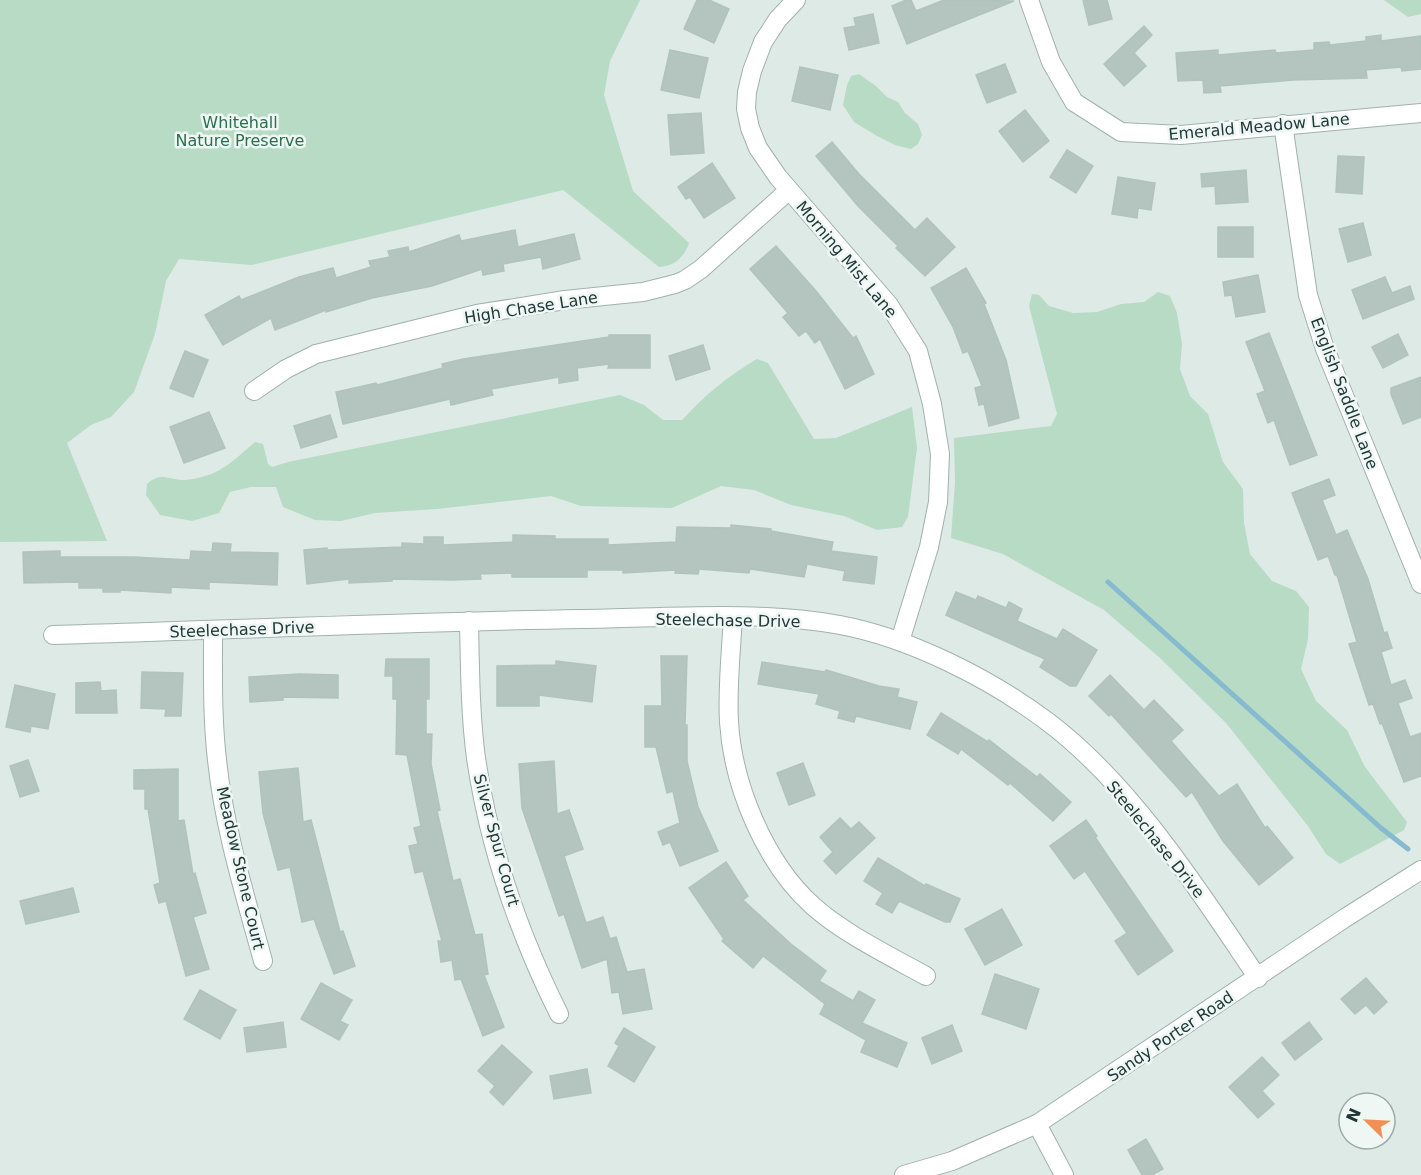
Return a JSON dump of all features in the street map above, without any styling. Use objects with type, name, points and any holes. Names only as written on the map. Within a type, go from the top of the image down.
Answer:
[{"type":"street","name":"Morning Mist Lane","points":[[796,0],[778,19],[763,42],[747,92],[746,109],[750,128],[758,148],[788,191],[889,305],[918,351],[932,404],[940,454],[938,502],[929,548],[900,641]]},
{"type":"street","name":"Emerald Meadow Lane","points":[[1029,0],[1051,62],[1074,102],[1121,132],[1180,135],[1421,113]]},
{"type":"street","name":"English Saddle Lane","points":[[1283,124],[1308,296],[1325,348],[1421,584]]},
{"type":"street","name":"High Chase Lane","points":[[254,392],[286,369],[316,354],[477,314],[565,300],[644,291],[675,284],[701,269],[788,191]]},
{"type":"street","name":"Steelechase Drive","points":[[53,636],[469,621],[733,617],[787,618],[841,625],[900,641],[949,663],[1020,702],[1051,724],[1093,763],[1137,810],[1192,881],[1258,978]]},
{"type":"street","points":[[733,617],[729,723],[736,772],[755,821],[779,869],[813,907],[847,930],[926,976]]},
{"type":"street","name":"Silver Spur Court","points":[[469,621],[473,728],[483,796],[506,885],[524,937],[559,1014]]},
{"type":"street","name":"Meadow Stone Court","points":[[213,631],[216,758],[222,798],[263,961]]},
{"type":"street","name":"Sandy Porter Road","points":[[904,1175],[952,1161],[1037,1124],[1421,870]]},
{"type":"street","points":[[1037,1124],[1064,1175]]},
{"type":"green space","name":"Whitehall Nature Preserve","points":[[0,0],[640,0],[610,61],[604,95],[633,191],[689,243],[678,260],[659,267],[563,190],[252,265],[179,259],[166,281],[155,334],[134,392],[111,417],[91,425],[67,443],[107,541],[0,542]]},
{"type":"green space","points":[[1384,0],[1421,0],[1421,14],[1408,17]]},
{"type":"green space","points":[[859,74],[887,97],[898,102],[905,113],[918,124],[922,135],[918,144],[911,149],[895,145],[854,122],[843,105],[851,76]]},
{"type":"green space","points":[[1158,292],[1170,296],[1177,313],[1182,344],[1180,369],[1190,396],[1208,414],[1223,462],[1243,489],[1244,523],[1250,554],[1272,581],[1296,591],[1309,607],[1308,639],[1301,669],[1316,701],[1347,730],[1365,767],[1407,822],[1404,830],[1340,864],[1326,854],[1308,826],[1226,723],[1160,658],[1104,610],[1003,554],[951,538],[955,482],[954,438],[1051,426],[1057,414],[1029,306],[1032,294],[1039,295],[1049,306],[1073,313],[1097,312],[1121,304],[1144,302]]},
{"type":"green space","points":[[757,359],[768,363],[814,439],[836,438],[912,407],[917,448],[908,517],[902,527],[877,530],[844,516],[791,505],[754,490],[721,486],[672,508],[581,506],[551,496],[437,509],[375,513],[341,521],[315,520],[283,507],[276,487],[251,487],[230,492],[219,513],[192,521],[160,515],[146,495],[147,484],[156,478],[185,480],[212,474],[255,442],[263,444],[268,464],[272,467],[620,395],[644,405],[663,420],[682,420],[717,386]]},
{"type":"building","points":[[697,0],[709,0],[729,9],[714,43],[684,29]]},
{"type":"building","points":[[911,0],[916,11],[944,0],[1014,1],[907,44],[892,6]]},
{"type":"building","points":[[1083,0],[1107,0],[1112,19],[1089,25]]},
{"type":"building","points":[[873,14],[879,43],[849,50],[844,28],[856,26],[854,18]]},
{"type":"building","points":[[1144,26],[1152,35],[1134,53],[1146,66],[1124,86],[1104,64]]},
{"type":"building","points":[[1381,35],[1381,41],[1421,36],[1421,69],[1402,71],[1401,67],[1366,70],[1367,78],[1293,80],[1220,86],[1221,92],[1204,93],[1203,80],[1178,81],[1176,53],[1218,50],[1218,55],[1275,50],[1276,53],[1314,50],[1314,43],[1329,42],[1330,45],[1366,41],[1366,37]]},
{"type":"building","points":[[670,50],[708,58],[699,98],[661,90]]},
{"type":"building","points":[[1005,64],[1016,92],[987,103],[976,75]]},
{"type":"building","points":[[800,67],[838,75],[830,110],[792,101]]},
{"type":"building","points":[[1025,110],[1049,141],[1023,162],[999,131]]},
{"type":"building","points":[[701,113],[704,153],[671,155],[668,115]]},
{"type":"building","points":[[832,142],[859,174],[915,230],[927,218],[955,247],[925,276],[896,248],[898,246],[858,206],[816,156]]},
{"type":"building","points":[[1067,150],[1093,166],[1076,193],[1050,177]]},
{"type":"building","points":[[1338,156],[1364,157],[1362,194],[1336,192]]},
{"type":"building","points":[[712,163],[735,198],[704,218],[690,197],[686,199],[678,187]]},
{"type":"building","points":[[1246,170],[1248,202],[1216,204],[1215,186],[1202,187],[1201,174]]},
{"type":"building","points":[[1118,177],[1155,183],[1151,210],[1138,208],[1137,218],[1112,214]]},
{"type":"building","points":[[1363,223],[1371,255],[1348,262],[1339,229]]},
{"type":"building","points":[[1218,227],[1253,227],[1253,257],[1218,257]]},
{"type":"building","points":[[515,230],[518,247],[574,234],[580,259],[543,269],[541,257],[503,264],[504,271],[483,275],[482,269],[432,286],[372,298],[326,312],[326,310],[275,330],[271,318],[223,345],[205,315],[239,296],[241,300],[299,277],[333,268],[336,278],[371,267],[369,261],[390,257],[388,251],[408,247],[409,252],[459,235],[461,241]]},
{"type":"building","points":[[776,246],[853,338],[856,336],[874,374],[845,389],[820,339],[815,343],[806,331],[799,336],[783,317],[788,313],[750,269]]},
{"type":"building","points":[[966,268],[986,303],[984,304],[1006,360],[1019,418],[989,426],[984,404],[979,405],[975,388],[982,386],[968,351],[963,353],[953,327],[931,288]]},
{"type":"building","points":[[1258,275],[1265,312],[1236,317],[1232,295],[1225,296],[1223,282]]},
{"type":"building","points":[[1385,277],[1392,293],[1410,286],[1414,299],[1363,319],[1352,290]]},
{"type":"building","points":[[1269,333],[1317,455],[1290,465],[1274,420],[1268,423],[1257,394],[1265,391],[1246,342]]},
{"type":"building","points":[[1398,334],[1408,355],[1383,368],[1372,347]]},
{"type":"building","points":[[609,335],[650,335],[650,368],[608,368],[609,364],[577,368],[578,380],[559,383],[559,377],[491,389],[493,395],[451,405],[450,399],[343,424],[336,392],[376,383],[377,385],[443,368],[442,364],[463,359],[609,337]]},
{"type":"building","points":[[703,345],[710,369],[676,380],[669,356]]},
{"type":"building","points":[[185,351],[208,360],[193,397],[170,388]]},
{"type":"building","points":[[1421,377],[1421,417],[1403,424],[1391,394],[1391,388]]},
{"type":"building","points":[[209,412],[225,448],[184,463],[170,427]]},
{"type":"building","points":[[330,415],[337,437],[301,448],[294,426]]},
{"type":"building","points":[[1329,479],[1335,495],[1322,500],[1336,535],[1347,530],[1368,579],[1384,633],[1387,632],[1392,648],[1381,652],[1391,685],[1405,680],[1412,698],[1398,703],[1410,737],[1421,733],[1421,776],[1404,782],[1382,723],[1380,724],[1373,704],[1369,705],[1349,644],[1357,642],[1337,575],[1335,575],[1328,556],[1318,560],[1292,493]]},
{"type":"building","points":[[731,525],[771,529],[771,531],[833,542],[831,551],[877,557],[874,584],[843,580],[845,571],[807,564],[804,577],[750,569],[749,573],[699,569],[698,574],[675,573],[676,570],[623,573],[623,570],[587,570],[587,577],[512,577],[512,573],[480,574],[481,579],[392,579],[392,581],[349,583],[349,579],[307,584],[304,550],[402,547],[402,543],[424,544],[424,537],[443,537],[443,545],[513,542],[513,535],[555,536],[555,539],[608,539],[608,545],[676,542],[677,527],[731,528]]},
{"type":"building","points":[[213,543],[231,544],[230,552],[278,553],[277,585],[209,582],[209,589],[171,587],[171,593],[120,590],[120,592],[103,592],[103,588],[79,588],[79,582],[24,583],[23,552],[60,551],[60,557],[190,560],[191,551],[212,552]]},
{"type":"building","points":[[956,592],[976,600],[978,596],[1006,608],[1009,602],[1022,609],[1017,621],[1057,639],[1063,629],[1097,650],[1076,686],[1070,686],[1040,667],[1045,659],[946,615]]},
{"type":"building","points":[[661,656],[687,656],[685,725],[687,725],[687,761],[698,807],[718,851],[680,866],[670,842],[663,845],[658,832],[680,823],[673,791],[667,793],[656,747],[645,747],[645,706],[662,706]]},
{"type":"building","points":[[386,659],[429,659],[426,734],[432,734],[431,764],[440,810],[437,811],[453,881],[460,879],[475,935],[482,934],[488,974],[484,975],[504,1027],[483,1036],[461,979],[455,980],[452,960],[441,962],[438,941],[442,941],[423,871],[415,873],[409,846],[418,844],[414,828],[421,826],[407,755],[396,754],[397,699],[393,699],[393,676],[385,676]]},
{"type":"building","points":[[556,661],[596,666],[592,702],[539,695],[539,706],[497,706],[497,666],[556,665]]},
{"type":"building","points":[[762,662],[825,672],[826,670],[879,686],[899,689],[897,697],[917,702],[910,729],[856,716],[854,722],[838,718],[840,711],[816,704],[819,694],[758,684]]},
{"type":"building","points":[[142,672],[183,673],[181,716],[165,716],[166,709],[141,708]]},
{"type":"building","points":[[299,674],[338,675],[338,698],[283,697],[283,700],[250,702],[249,677]]},
{"type":"building","points":[[1110,675],[1144,710],[1154,700],[1183,730],[1171,741],[1219,796],[1237,784],[1265,828],[1267,826],[1293,858],[1259,885],[1223,841],[1192,792],[1186,797],[1111,714],[1109,716],[1089,696]]},
{"type":"building","points":[[100,682],[101,691],[116,690],[117,713],[76,713],[76,683]]},
{"type":"building","points":[[15,685],[55,694],[48,729],[31,726],[30,732],[6,727]]},
{"type":"building","points":[[941,713],[988,742],[989,740],[1037,777],[1040,774],[1071,802],[1053,821],[1010,783],[1008,785],[961,749],[958,754],[927,735]]},
{"type":"building","points":[[28,760],[39,791],[20,797],[10,766]]},
{"type":"building","points":[[554,761],[557,814],[569,810],[583,849],[564,856],[586,923],[603,917],[610,939],[616,937],[627,972],[644,969],[652,1009],[623,1014],[619,992],[612,993],[607,959],[582,968],[564,914],[559,916],[522,808],[519,764]]},
{"type":"building","points":[[803,763],[815,795],[789,805],[777,773]]},
{"type":"building","points":[[298,768],[303,822],[311,820],[340,932],[343,931],[355,966],[334,974],[314,919],[302,922],[290,867],[278,870],[263,813],[259,772]]},
{"type":"building","points":[[178,769],[178,821],[184,820],[193,874],[195,873],[206,913],[193,917],[209,969],[186,976],[166,901],[159,903],[154,885],[160,883],[148,809],[145,809],[145,789],[134,789],[134,770]]},
{"type":"building","points":[[840,818],[851,829],[859,822],[875,838],[836,874],[824,861],[833,852],[820,837]]},
{"type":"building","points":[[1086,820],[1097,836],[1095,837],[1173,951],[1138,975],[1115,941],[1127,933],[1085,871],[1074,879],[1050,846]]},
{"type":"building","points":[[878,858],[925,886],[926,884],[960,899],[950,922],[945,922],[899,901],[892,913],[876,904],[883,893],[864,881]]},
{"type":"building","points":[[726,862],[748,896],[743,900],[791,944],[826,971],[819,981],[853,1001],[859,991],[875,1000],[862,1023],[907,1043],[897,1067],[861,1052],[866,1040],[820,1014],[825,1004],[763,956],[753,968],[722,941],[724,939],[689,888]]},
{"type":"building","points":[[73,888],[79,912],[26,924],[20,901]]},
{"type":"building","points":[[1002,909],[1022,945],[985,965],[965,929]]},
{"type":"building","points":[[995,974],[1039,989],[1026,1029],[982,1014]]},
{"type":"building","points":[[1366,978],[1387,1002],[1374,1014],[1366,1005],[1355,1014],[1341,999]]},
{"type":"building","points":[[321,983],[352,1000],[340,1021],[348,1025],[339,1040],[301,1019]]},
{"type":"building","points":[[200,990],[236,1010],[220,1039],[184,1019]]},
{"type":"building","points":[[283,1022],[286,1047],[247,1052],[244,1028]]},
{"type":"building","points":[[1309,1022],[1322,1039],[1295,1060],[1282,1043]]},
{"type":"building","points":[[952,1025],[962,1051],[932,1064],[922,1038]]},
{"type":"building","points":[[624,1028],[655,1047],[634,1082],[608,1066],[619,1046],[615,1043]]},
{"type":"building","points":[[502,1045],[532,1072],[503,1105],[490,1092],[495,1086],[478,1071]]},
{"type":"building","points":[[1262,1057],[1279,1075],[1262,1091],[1274,1104],[1258,1118],[1229,1087]]},
{"type":"building","points":[[587,1069],[591,1093],[554,1099],[550,1076]]},
{"type":"building","points":[[1146,1139],[1163,1169],[1152,1175],[1142,1175],[1128,1150]]},
{"type":"waterway","points":[[1108,582],[1381,828],[1408,849]]}]
